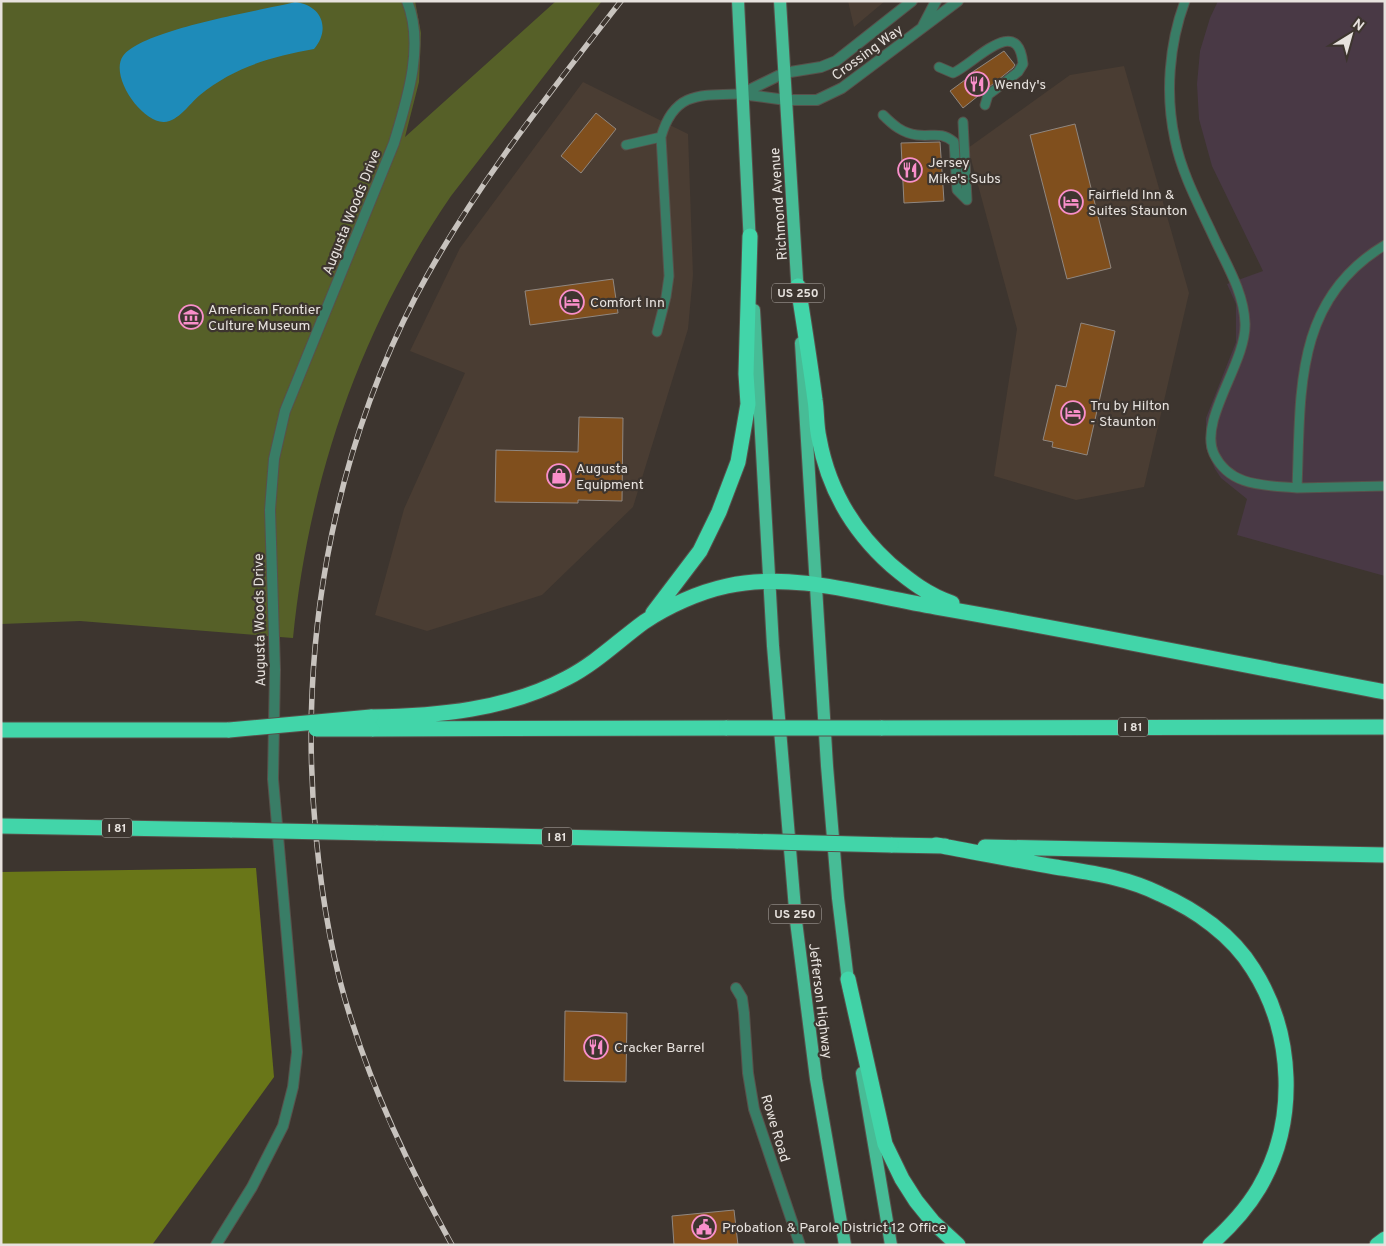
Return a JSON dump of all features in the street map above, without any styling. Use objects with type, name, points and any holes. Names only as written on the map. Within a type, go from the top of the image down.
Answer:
[{"type":"highway","points":[[645,622],[700,551],[719,512],[738,462],[748,404],[746,374],[750,236]]},
{"type":"highway","points":[[798,286],[816,402],[818,437],[828,474],[847,514],[878,553],[915,585],[937,598],[982,614]]},
{"type":"highway","points":[[371,723],[468,710],[535,692],[567,679],[645,622],[705,592],[727,586],[770,580],[814,585],[982,614],[1135,642],[1385,692]]},
{"type":"highway","name":"I 81","points":[[1,730],[229,730],[371,723],[728,728],[1385,727]]},
{"type":"highway","name":"I 81","points":[[1,826],[1385,855]]},
{"type":"highway","points":[[936,845],[1092,871],[1129,881],[1161,894],[1201,917],[1224,935],[1253,968],[1266,992],[1278,1030],[1287,1082],[1286,1108],[1281,1134],[1271,1164],[1260,1188],[1245,1210],[1210,1245]]},
{"type":"highway","points":[[848,979],[885,1144],[902,1179],[916,1201],[933,1222],[958,1245]]},
{"type":"highway","points":[[1377,1245],[1385,1239]]},
{"type":"main road","name":"US 250","points":[[738,1],[770,580]]},
{"type":"main road","name":"Richmond Avenue","points":[[780,1],[814,585]]},
{"type":"main road","name":"Jefferson Highway","points":[[770,580],[796,921],[816,1079],[845,1245]]},
{"type":"main road","name":"US 250","points":[[814,585],[838,898],[848,979],[891,1245]]},
{"type":"street","name":"Augusta Woods Drive","points":[[216,1245],[252,1187],[283,1126],[293,1087],[297,1052],[273,779],[275,670],[270,510],[274,459],[285,410],[394,143],[403,114],[410,84],[414,51],[412,13],[407,1]]},
{"type":"street","name":"Crossing Way","points":[[742,94],[784,73],[821,68],[836,61],[912,1]]},
{"type":"street","points":[[922,29],[936,1]]},
{"type":"street","name":"Crossing Way","points":[[742,94],[786,100],[817,100],[842,88],[958,1]]},
{"type":"street","name":"Rowe Road","points":[[736,988],[742,998],[748,1073],[754,1109],[800,1245]]},
{"type":"lane","points":[[1185,1],[1176,33],[1171,66],[1170,100],[1175,140],[1184,169],[1239,290],[1246,324],[1239,357],[1212,425],[1213,452],[1222,467],[1235,478],[1260,485],[1296,488],[1385,486]]},
{"type":"lane","points":[[939,67],[953,73],[962,69],[998,42],[1007,40],[1016,45],[1022,52],[1023,64],[1018,72],[988,96],[986,106]]},
{"type":"lane","points":[[657,332],[666,296],[669,265],[661,137],[668,116],[685,100],[706,95],[742,94]]},
{"type":"lane","points":[[883,115],[897,128],[916,135],[946,135],[954,142],[957,190],[967,200],[963,122]]},
{"type":"lane","points":[[626,145],[661,137]]},
{"type":"lane","points":[[1296,488],[1300,407],[1315,324],[1325,302],[1342,279],[1362,261],[1385,245]]},
{"type":"shaded area","points":[[848,1],[885,1],[854,27]]},
{"type":"shaded area","points":[[1218,1],[1385,1],[1385,576],[1237,535],[1247,499],[1221,478],[1206,448],[1206,418],[1236,342],[1236,304],[1227,284],[1263,271],[1212,166],[1199,119],[1197,84],[1200,51],[1210,18]]},
{"type":"shaded area","points":[[1124,66],[1189,293],[1144,487],[1076,500],[994,476],[1017,329],[968,148],[1070,75]]},
{"type":"shaded area","points":[[583,82],[688,134],[693,275],[688,329],[633,507],[542,595],[427,631],[375,615],[404,509],[465,373],[410,351],[460,248]]},
{"type":"green space","name":"American Frontier Culture Museum","points":[[1,1],[415,1],[421,33],[419,82],[405,137],[556,1],[602,1],[451,196],[419,247],[390,299],[365,352],[344,407],[326,463],[312,520],[293,638],[80,621],[1,624]]},
{"type":"green space","points":[[256,868],[274,1077],[152,1245],[1,1245],[1,872]]},
{"type":"water","points":[[295,2],[312,8],[321,19],[323,26],[322,34],[314,49],[254,64],[226,77],[200,95],[174,119],[164,122],[146,115],[130,97],[124,86],[120,75],[120,65],[123,56],[135,46],[153,37],[203,22]]},
{"type":"building","name":"Wendy's","points":[[1004,51],[1015,65],[1013,68],[963,108],[950,91],[969,77],[968,75]]},
{"type":"building","points":[[596,113],[616,129],[581,173],[561,156]]},
{"type":"building","name":"Fairfield Inn & Suites Staunton","points":[[1075,124],[1111,268],[1067,279],[1030,135]]},
{"type":"building","points":[[940,142],[944,201],[904,203],[901,143]]},
{"type":"building","name":"Comfort Inn","points":[[613,279],[618,313],[530,325],[525,291]]},
{"type":"building","name":"Tru by Hilton - Staunton","points":[[1081,323],[1115,331],[1087,455],[1052,447],[1053,442],[1043,440],[1056,385],[1066,387]]},
{"type":"building","name":"Augusta Equipment","points":[[579,417],[623,418],[622,501],[578,500],[578,503],[495,502],[496,450],[578,452]]},
{"type":"building","name":"Cracker Barrel","points":[[565,1011],[627,1013],[626,1082],[564,1081]]},
{"type":"building","name":"Probation & Parole District 12 Office","points":[[734,1210],[738,1245],[674,1245],[672,1216]]},
{"type":"railway","points":[[452,1245],[409,1164],[384,1108],[362,1051],[345,999],[333,953],[318,860],[312,766],[312,697],[317,628],[327,559],[342,491],[362,424],[386,359],[416,296],[461,219],[486,181],[538,108],[621,1]]},
{"type":"place","name":"Wendy's","points":[[977,84]]},
{"type":"place","name":"Jersey Mike's Subs","points":[[910,170]]},
{"type":"place","name":"Fairfield Inn & Suites Staunton","points":[[1071,202]]},
{"type":"place","name":"Comfort Inn","points":[[572,302]]},
{"type":"place","name":"American Frontier Culture Museum","points":[[191,317]]},
{"type":"place","name":"Tru by Hilton - Staunton","points":[[1073,413]]},
{"type":"place","name":"Augusta Equipment","points":[[559,476]]},
{"type":"place","name":"Cracker Barrel","points":[[596,1047]]},
{"type":"place","name":"Probation & Parole District 12 Office","points":[[704,1227]]}]
